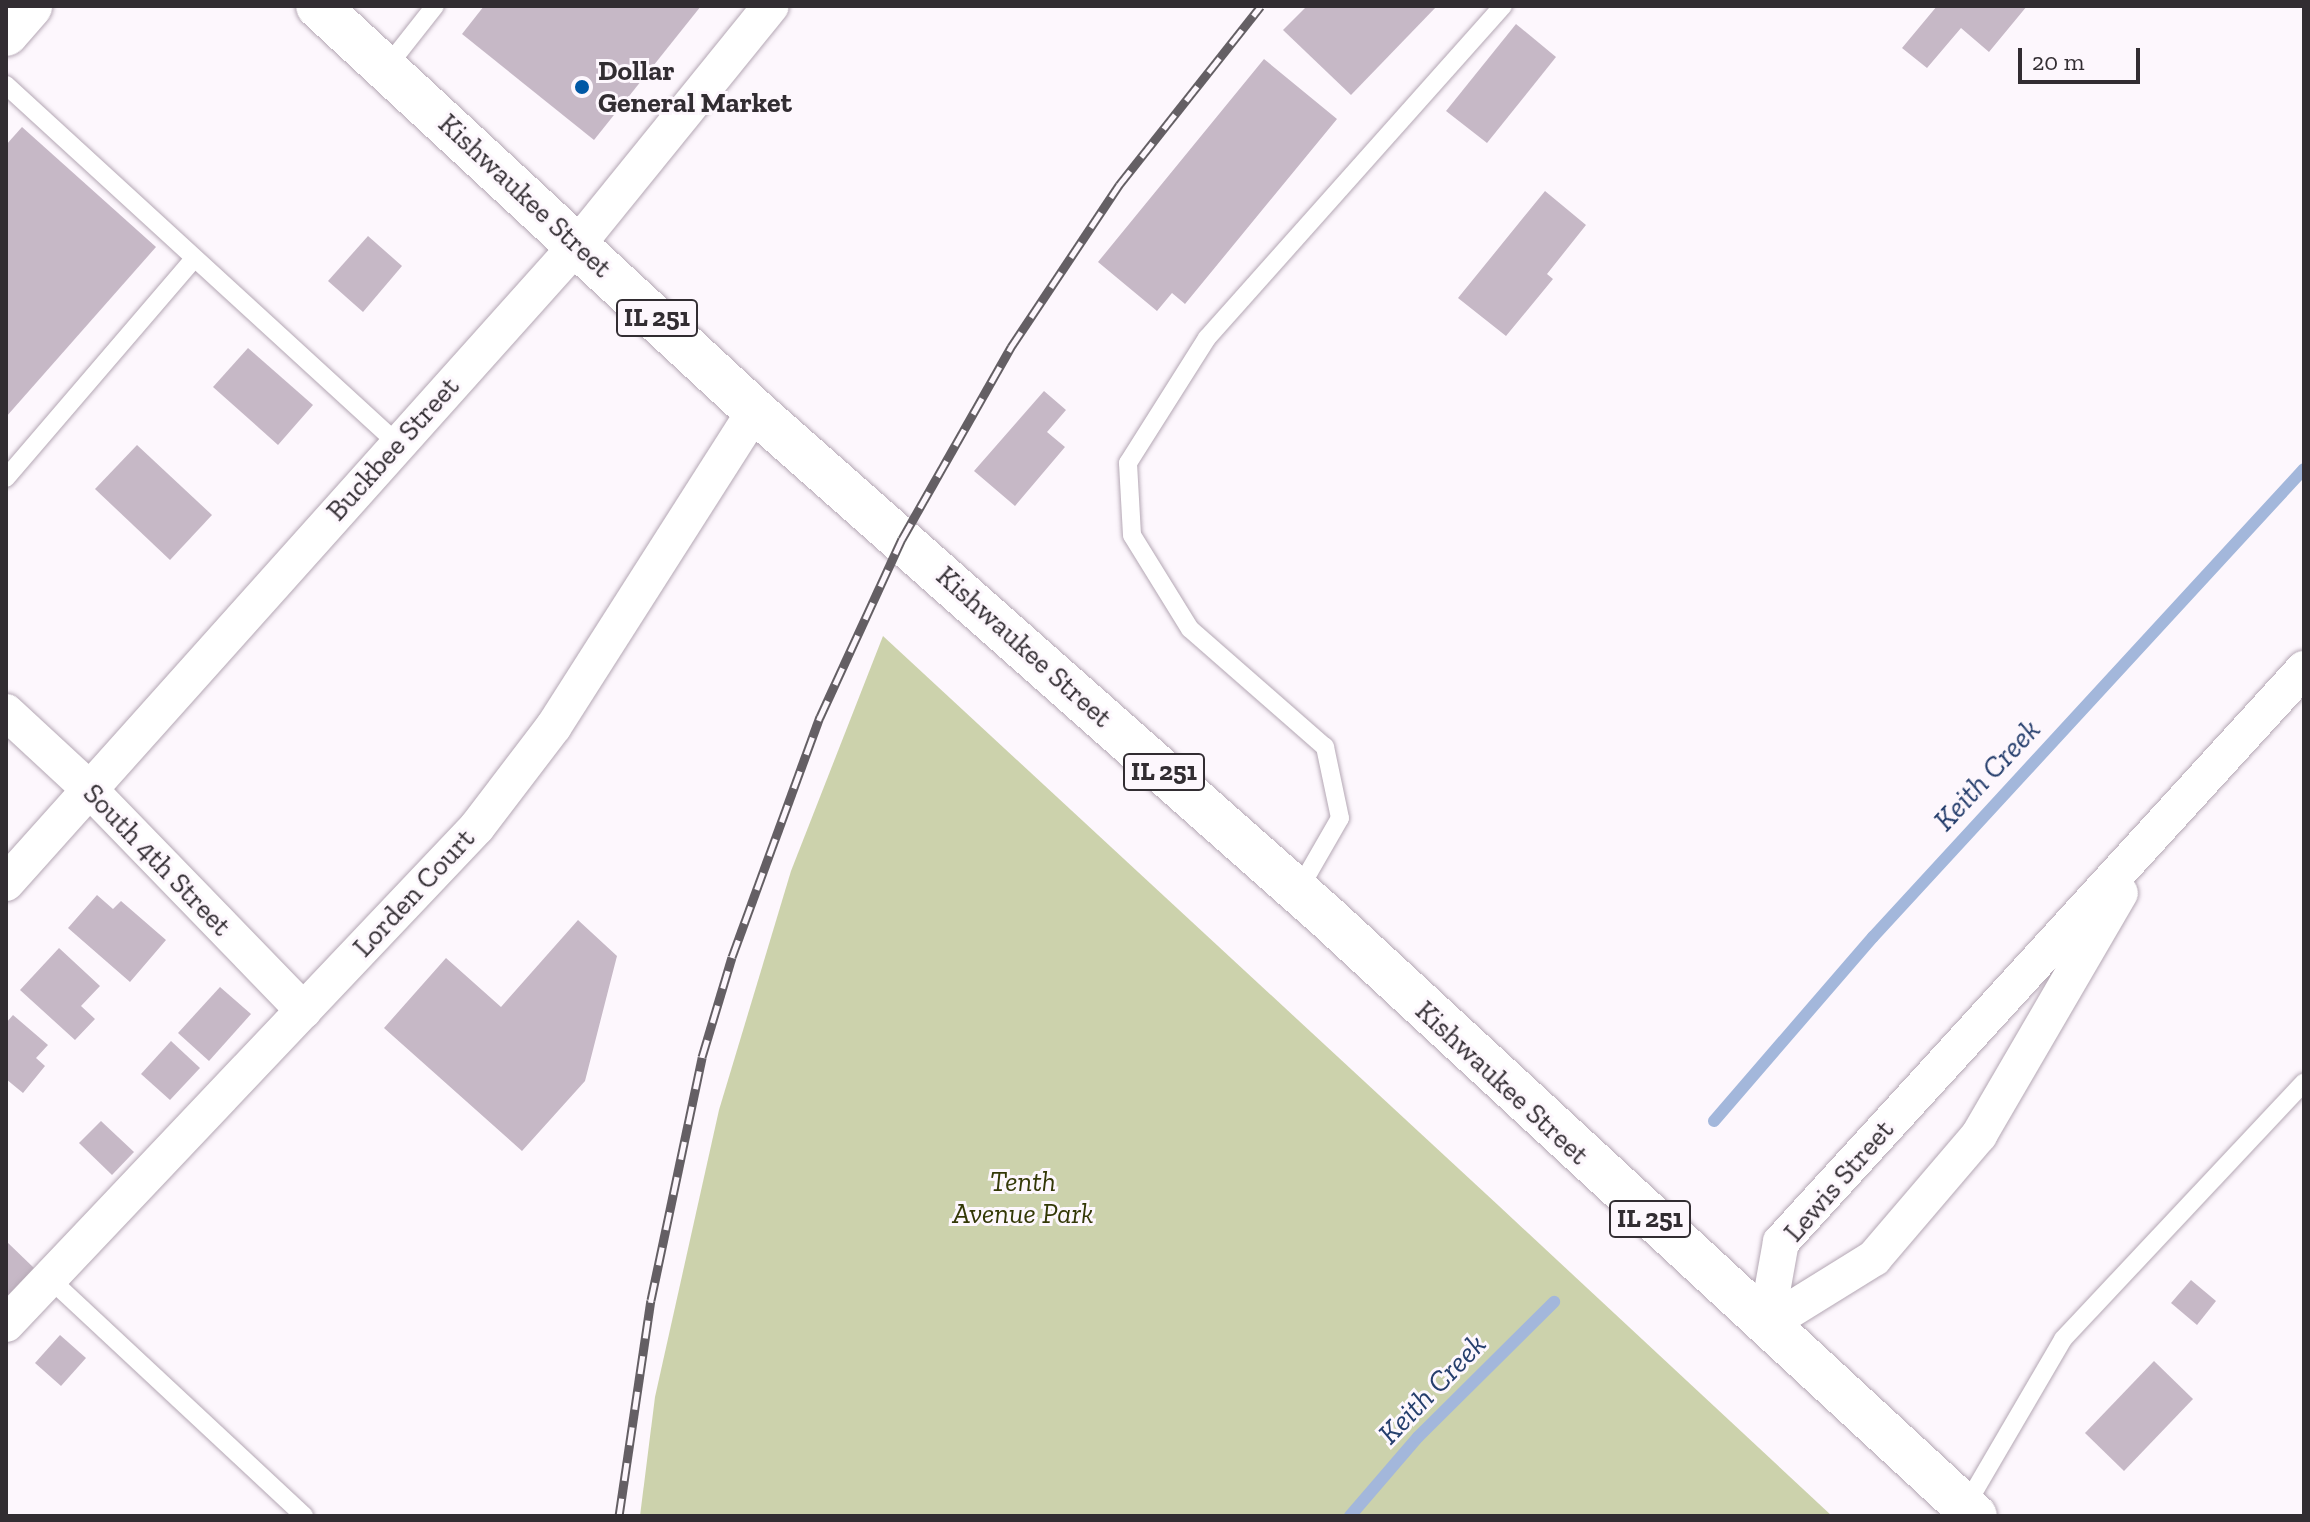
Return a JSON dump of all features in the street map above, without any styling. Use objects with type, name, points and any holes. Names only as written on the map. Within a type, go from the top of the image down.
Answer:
[{"type":"main road","points":[[6,34],[30,6]]},
{"type":"main road","name":"Kishwaukee Street","points":[[318,6],[755,411],[1298,891],[1970,1512]]},
{"type":"street","name":"Buckbee Street","points":[[6,883],[578,244],[771,6]]},
{"type":"street","name":"Lorden Court","points":[[6,1324],[477,827],[554,726],[755,411]]},
{"type":"street","name":"Lewis Street","points":[[1766,1325],[1781,1242],[2304,669]]},
{"type":"street","name":"South 4th Street","points":[[6,712],[88,788],[304,1011]]},
{"type":"street","name":"Lewis Street","points":[[1766,1325],[1874,1258],[1979,1135],[2155,833]]},
{"type":"lane","points":[[386,68],[435,6]]},
{"type":"lane","points":[[1298,891],[1340,818],[1325,747],[1190,629],[1132,535],[1128,463],[1207,338],[1503,6]]},
{"type":"lane","points":[[6,85],[398,444]]},
{"type":"lane","points":[[6,478],[194,259]]},
{"type":"lane","points":[[1970,1512],[2063,1339],[2304,1082]]},
{"type":"lane","points":[[49,1278],[304,1516]]},
{"type":"green space","name":"Tenth Avenue Park","points":[[883,636],[1832,1516],[640,1516],[655,1397],[719,1110],[791,871]]},
{"type":"building","name":"Dollar General Market","points":[[484,6],[701,6],[594,140],[462,34]]},
{"type":"building","points":[[1307,6],[1437,6],[1351,95],[1283,30]]},
{"type":"building","points":[[1937,6],[2027,6],[1989,52],[1961,28],[1927,68],[1902,48]]},
{"type":"building","points":[[1516,24],[1556,57],[1487,143],[1446,111]]},
{"type":"building","points":[[1264,59],[1337,119],[1185,304],[1172,293],[1157,311],[1098,262]]},
{"type":"building","points":[[22,127],[156,247],[6,417],[6,145]]},
{"type":"building","points":[[1545,191],[1586,225],[1547,274],[1553,279],[1506,336],[1458,298]]},
{"type":"building","points":[[368,236],[402,266],[363,312],[328,281]]},
{"type":"building","points":[[248,348],[313,405],[278,445],[213,387]]},
{"type":"building","points":[[1044,391],[1066,410],[1047,432],[1065,447],[1015,506],[974,471]]},
{"type":"building","points":[[137,445],[212,515],[170,560],[95,489]]},
{"type":"building","points":[[97,895],[113,909],[121,901],[166,940],[130,982],[68,928]]},
{"type":"building","points":[[578,920],[617,956],[585,1081],[522,1151],[384,1028],[446,958],[501,1007]]},
{"type":"building","points":[[59,948],[100,986],[81,1006],[95,1019],[75,1040],[20,990]]},
{"type":"building","points":[[220,987],[251,1014],[209,1061],[178,1033]]},
{"type":"building","points":[[13,1015],[48,1045],[36,1058],[45,1066],[23,1093],[6,1079],[6,1023]]},
{"type":"building","points":[[171,1041],[200,1068],[170,1100],[141,1074]]},
{"type":"building","points":[[101,1121],[134,1152],[112,1175],[79,1143]]},
{"type":"building","points":[[6,1241],[34,1268],[8,1295],[6,1293]]},
{"type":"building","points":[[2191,1280],[2216,1301],[2197,1325],[2171,1303]]},
{"type":"building","points":[[60,1335],[86,1358],[61,1386],[35,1363]]},
{"type":"building","points":[[2154,1361],[2193,1399],[2124,1471],[2085,1433]]},
{"type":"waterway","name":"Keith Creek","points":[[1714,1121],[1873,937],[2304,469]]},
{"type":"waterway","name":"Keith Creek","points":[[1350,1516],[1418,1437],[1554,1302]]},
{"type":"railway","points":[[619,1516],[651,1300],[702,1057],[732,957],[820,717],[902,539],[1011,347],[1119,185],[1261,6]]},
{"type":"place","name":"Dollar General Market","points":[[582,87]]}]
